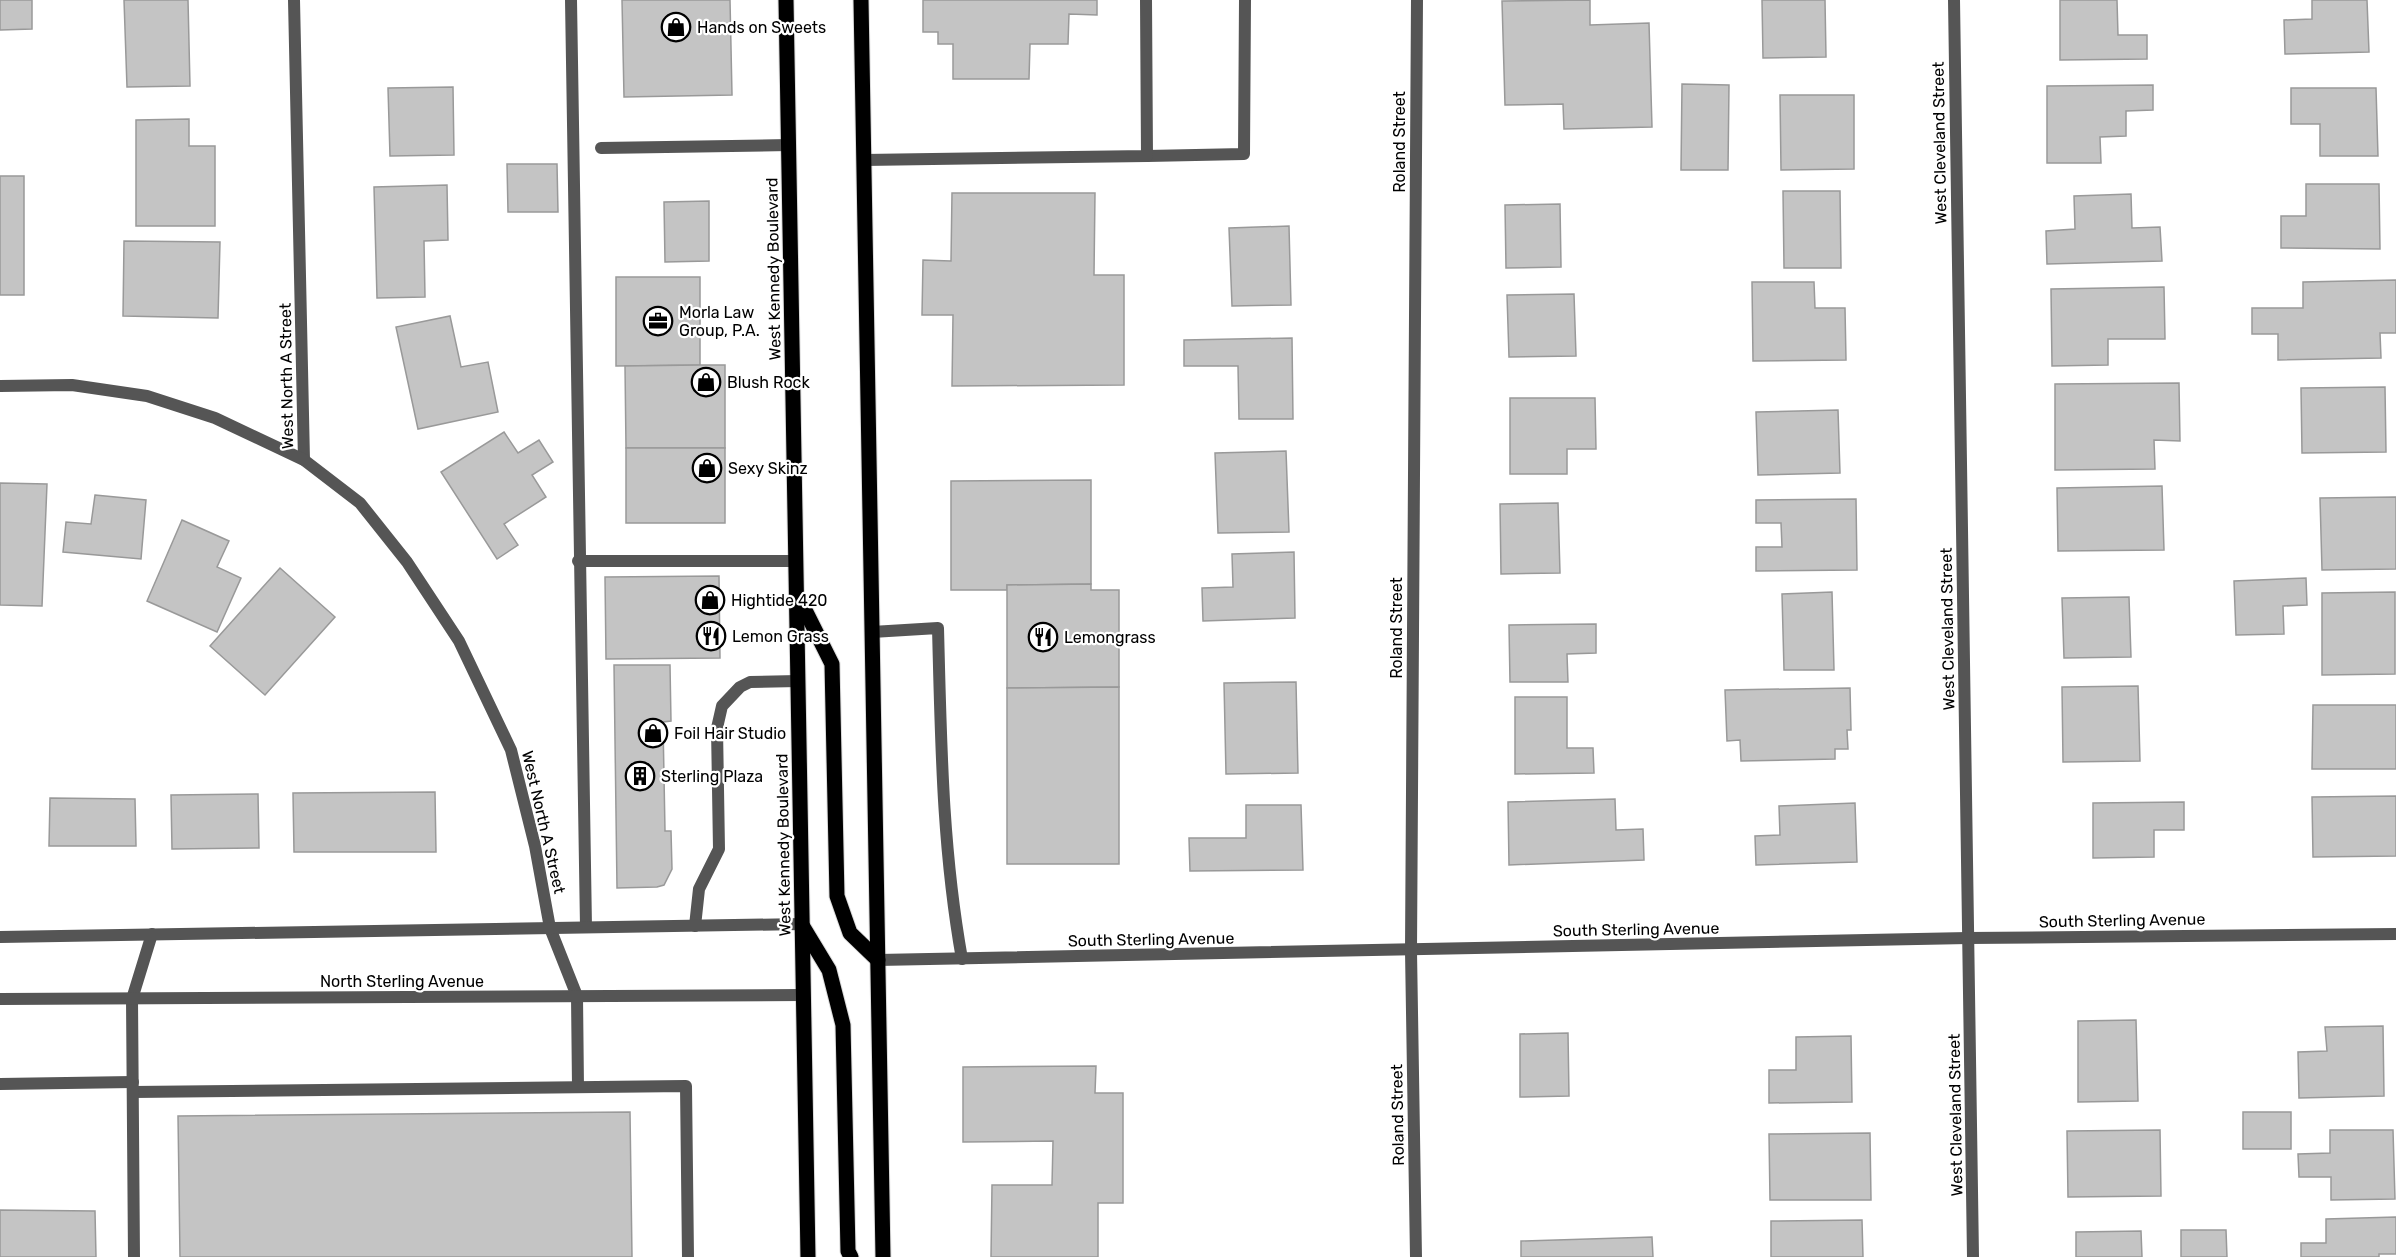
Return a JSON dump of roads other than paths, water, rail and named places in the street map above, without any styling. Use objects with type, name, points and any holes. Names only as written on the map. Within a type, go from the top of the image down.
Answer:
[{"type":"main road","name":"West Kennedy Boulevard","points":[[786,0],[808,1257]]},
{"type":"main road","points":[[861,0],[883,1257]]},
{"type":"main road","points":[[796,593],[832,664],[837,896],[850,933],[878,960]]},
{"type":"main road","points":[[802,924],[829,970],[843,1025],[848,1251],[851,1257]]},
{"type":"street","name":"West North A Street","points":[[294,0],[304,460],[360,503],[407,562],[459,641],[511,750],[535,846],[550,928],[577,996]]},
{"type":"street","points":[[571,0],[578,561],[586,927]]},
{"type":"street","points":[[1146,0],[1148,156]]},
{"type":"street","points":[[864,160],[1244,154],[1245,0]]},
{"type":"street","name":"Roland Street","points":[[1416,1257],[1411,951],[1417,0]]},
{"type":"street","name":"West Cleveland Street","points":[[1954,0],[1973,1257]]},
{"type":"street","points":[[601,148],[789,145]]},
{"type":"street","points":[[0,386],[72,385],[147,396],[215,418],[304,460]]},
{"type":"street","points":[[578,561],[796,561]]},
{"type":"street","points":[[872,632],[938,628],[942,784],[950,891],[962,959]]},
{"type":"street","points":[[694,926],[699,889],[719,849],[717,728],[722,706],[740,687],[750,682],[798,681]]},
{"type":"street","points":[[0,937],[802,924]]},
{"type":"street","points":[[134,1257],[132,999],[152,934]]},
{"type":"street","name":"South Sterling Avenue","points":[[878,960],[1968,938],[2396,934]]},
{"type":"street","name":"North Sterling Avenue","points":[[0,999],[803,995]]},
{"type":"street","points":[[577,996],[578,1087]]},
{"type":"street","points":[[0,1084],[133,1087],[686,1086],[688,1257]]},
{"type":"place","name":"Hands on Sweets","points":[[676,27]]},
{"type":"place","name":"Morla Law Group, P.A.","points":[[658,321]]},
{"type":"place","name":"Blush Rock","points":[[706,382]]},
{"type":"place","name":"Sexy Skinz","points":[[707,468]]},
{"type":"place","name":"Hightide 420","points":[[710,600]]},
{"type":"place","name":"Lemon Grass","points":[[711,636]]},
{"type":"place","name":"Lemongrass","points":[[1043,637]]},
{"type":"place","name":"Foil Hair Studio","points":[[653,733]]},
{"type":"place","name":"Sterling Plaza","points":[[640,776]]}]
